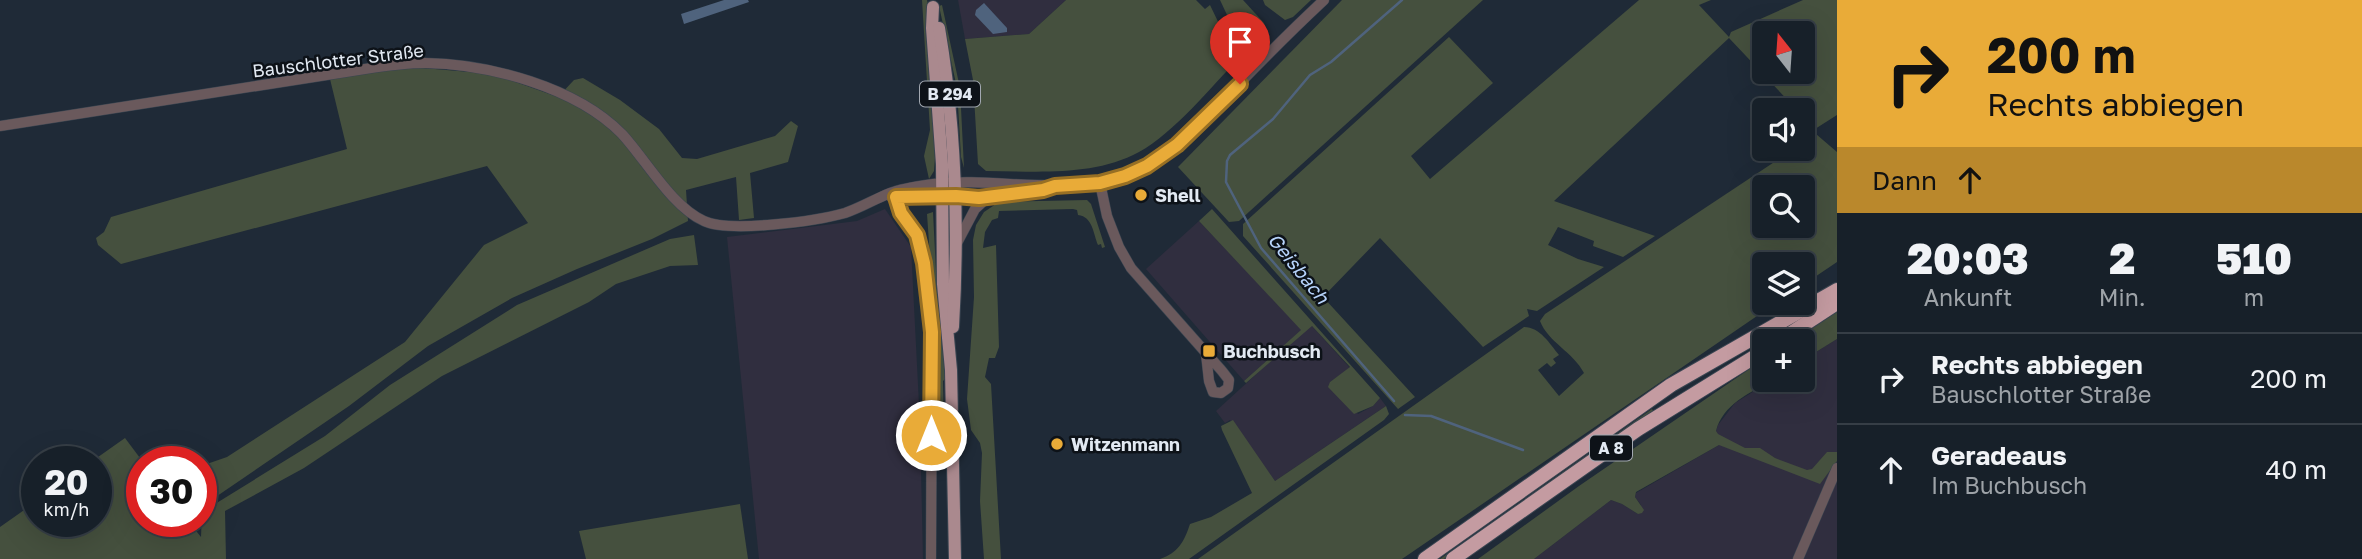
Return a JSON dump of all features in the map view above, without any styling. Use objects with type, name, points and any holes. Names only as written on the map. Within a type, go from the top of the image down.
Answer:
[{"type":"highway","name":"A 8","points":[[1425,559],[1671,385],[1837,290]]},
{"type":"highway","points":[[1797,329],[1837,303]]},
{"type":"highway","name":"A 8","points":[[1453,559],[1638,429],[1752,358]]},
{"type":"main road","name":"B 294","points":[[932,4],[939,26],[950,94],[956,190],[951,370],[955,559]]},
{"type":"main road","name":"B 294","points":[[932,4],[943,284],[951,370]]},
{"type":"street","points":[[956,190],[1100,183],[1147,166],[1177,145],[1324,0]]},
{"type":"street","name":"Bauschlotter Straße","points":[[0,126],[377,67],[441,64],[494,71],[566,96],[593,110],[623,136],[686,209],[714,225],[736,226],[824,218],[897,194],[956,190]]},
{"type":"street","points":[[1100,183],[1107,216],[1130,268],[1206,354]]},
{"type":"street","points":[[956,190],[988,197],[1055,186]]},
{"type":"street","points":[[897,194],[897,206],[912,227],[921,247],[932,332],[931,559]]},
{"type":"street","points":[[956,245],[975,209],[988,197]]},
{"type":"street","points":[[1798,559],[1837,468]]},
{"type":"shaded area","points":[[958,0],[1066,0],[1029,34],[965,39]]},
{"type":"shaded area","points":[[885,209],[911,247],[920,424],[923,559],[759,559],[727,237],[857,221]]},
{"type":"shaded area","points":[[1199,221],[1302,330],[1244,381],[1146,269]]},
{"type":"shaded area","points":[[1312,326],[1350,368],[1330,382],[1358,414],[1373,406],[1380,398],[1386,406],[1275,481],[1230,420],[1225,423],[1216,411]]},
{"type":"shaded area","points":[[1837,339],[1837,559],[1534,559],[1611,500],[1638,514],[1641,505],[1635,497],[1636,493],[1719,445],[1716,431],[1718,425],[1735,403],[1753,392],[1815,392],[1815,353]]},
{"type":"green space","points":[[922,0],[927,0],[929,10],[935,158],[934,171],[929,179],[924,156],[930,130]]},
{"type":"green space","points":[[1066,0],[1196,0],[1205,9],[1210,5],[1224,34],[1240,57],[1192,109],[1139,152],[1103,166],[1084,169],[1044,172],[986,171],[978,164],[973,80],[965,39],[1029,34]]},
{"type":"green space","points":[[1220,0],[1243,0],[1264,23],[1267,36],[1252,50],[1236,34]]},
{"type":"green space","points":[[1263,0],[1311,0],[1293,17],[1285,20],[1265,5]]},
{"type":"green space","points":[[1342,0],[1483,0],[1239,221],[1229,222],[1178,167]]},
{"type":"green space","points":[[1639,0],[1711,0],[1699,5],[1729,37],[1731,32],[1752,23],[1752,62],[1729,38],[1554,201],[1655,236],[1623,257],[1593,246],[1594,241],[1558,227],[1548,245],[1604,267],[1537,311],[1527,309],[1529,316],[1483,347],[1380,238],[1323,297],[1415,397],[1398,409],[1243,236],[1243,224],[1449,37],[1493,83],[1411,156],[1430,179]]},
{"type":"green space","points":[[1803,0],[1837,0],[1837,115],[1815,129],[1815,98],[1786,98],[1772,84],[1815,84],[1815,21],[1756,21]]},
{"type":"green space","points":[[942,5],[960,88],[964,168],[957,88],[939,6]]},
{"type":"green space","points":[[402,68],[423,68],[493,74],[558,97],[574,80],[583,78],[620,100],[659,129],[682,158],[697,159],[775,136],[791,121],[798,126],[788,162],[750,173],[754,218],[739,220],[736,177],[686,190],[688,221],[512,298],[428,346],[349,406],[217,496],[217,460],[227,457],[405,342],[484,245],[528,223],[487,166],[121,264],[98,245],[96,238],[104,232],[111,217],[347,149],[330,79]]},
{"type":"green space","points":[[1816,134],[1837,152],[1837,262],[1815,277],[1815,252],[1752,252],[1752,315],[1758,315],[1402,559],[1198,559],[1524,327],[1540,333],[1559,355],[1553,359],[1556,363],[1551,367],[1547,363],[1538,370],[1559,396],[1584,373],[1544,328],[1540,321],[1545,314],[1752,177],[1752,238],[1815,238],[1815,175],[1755,175],[1776,161],[1815,161]]},
{"type":"green space","points":[[1087,200],[1091,204],[1105,247],[1098,245],[1090,222],[1073,209],[999,211],[998,218],[992,220],[985,232],[983,248],[996,245],[999,347],[995,358],[989,358],[985,377],[991,384],[1001,559],[984,559],[980,501],[982,453],[980,443],[971,430],[967,399],[974,297],[973,240],[976,225],[984,212],[999,202]]},
{"type":"green space","points":[[1212,209],[1380,398],[1373,406],[1354,414],[1328,387],[1330,382],[1350,367],[1312,326],[1246,383],[1244,381],[1301,330],[1199,221]]},
{"type":"green space","points":[[933,212],[937,291],[944,329],[946,378],[943,381],[944,424],[940,449],[935,449],[935,330],[927,214]]},
{"type":"green space","points":[[694,235],[698,265],[670,266],[616,284],[589,302],[442,376],[304,468],[225,511],[226,559],[0,559],[0,527],[21,512],[21,537],[112,537],[112,447],[125,438],[131,446],[126,446],[126,537],[217,537],[217,503],[325,436],[390,385],[517,305],[670,239]]},
{"type":"green space","points":[[1837,311],[1837,339],[1815,353],[1815,329],[1809,329]]},
{"type":"green space","points":[[1752,367],[1752,392],[1725,413],[1716,431],[1718,434],[1745,448],[1760,448],[1775,458],[1807,470],[1812,469],[1827,452],[1837,452],[1837,461],[1820,484],[1719,445],[1636,492],[1635,497],[1644,510],[1642,513],[1638,514],[1611,500],[1534,559],[1478,559]]},
{"type":"green space","points":[[1386,406],[1389,414],[1384,420],[1189,559],[1160,559],[1180,546],[1190,524],[1211,517],[1252,493],[1221,426],[1233,420],[1275,481]]},
{"type":"green space","points":[[1652,409],[1653,411],[1444,559],[1440,559]]},
{"type":"green space","points":[[740,504],[748,559],[586,559],[579,531]]},
{"type":"water","points":[[724,0],[749,2],[684,24],[681,14]]},
{"type":"water","points":[[984,3],[1007,28],[1007,32],[993,34],[975,15],[976,10]]},
{"type":"waterway","name":"Geisbach","points":[[1394,401],[1261,248],[1226,182],[1230,155],[1273,119],[1310,75],[1331,62],[1402,0]]},
{"type":"waterway","points":[[1405,415],[1431,416],[1523,450]]},
{"type":"place","name":"Shell","points":[[1141,195]]},
{"type":"place","name":"Buchbusch","points":[[1209,351]]},
{"type":"place","name":"Witzenmann","points":[[1057,444]]},
{"type":"route","points":[[931,435],[932,332],[924,263],[917,235],[897,206],[896,197],[979,198],[1055,186],[1100,183],[1125,176],[1147,166],[1177,145],[1240,84]]}]
